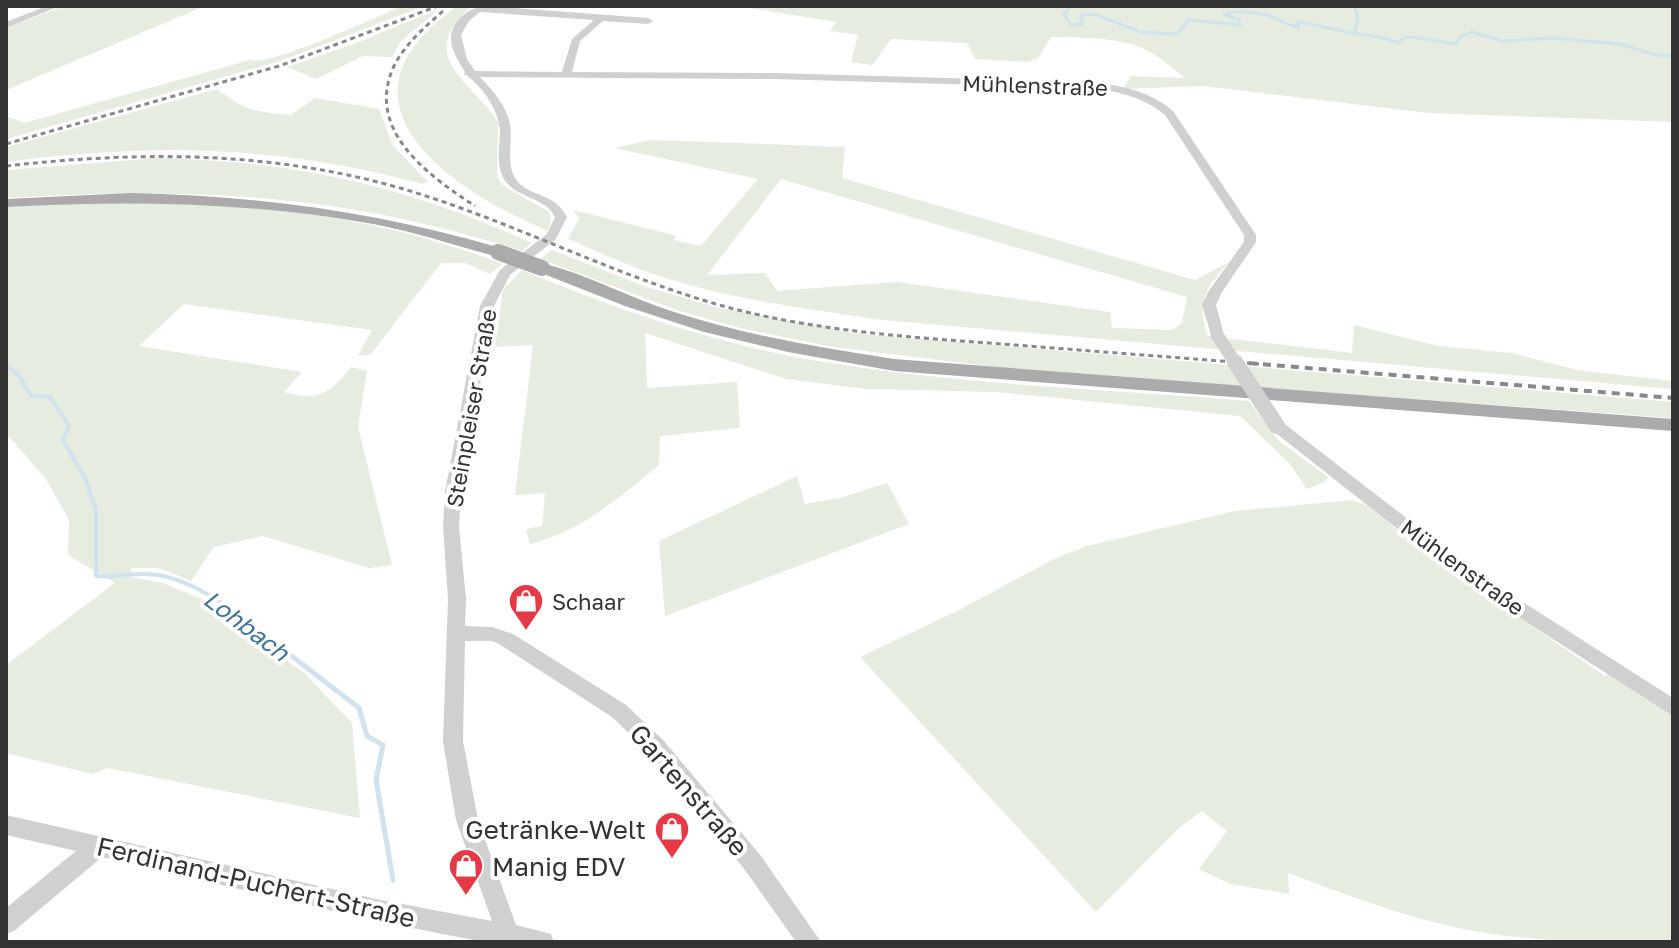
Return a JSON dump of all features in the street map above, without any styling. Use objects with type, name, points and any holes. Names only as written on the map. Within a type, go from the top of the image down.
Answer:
[{"type":"main road","points":[[6,203],[150,197],[279,203],[411,226],[498,252],[701,326],[779,345],[894,365],[1673,425]]},
{"type":"street","points":[[6,25],[55,6]]},
{"type":"street","points":[[479,8],[648,21]]},
{"type":"street","name":"Steinpleiser Straße","points":[[479,8],[461,25],[456,35],[456,48],[469,74],[497,105],[503,118],[505,171],[512,183],[553,204],[561,217],[552,236],[505,273],[487,306],[453,492],[451,527],[457,599],[453,741],[467,820],[509,938]]},
{"type":"street","points":[[566,75],[574,42],[600,19]]},
{"type":"street","name":"Mühlenstraße","points":[[469,74],[1085,85],[1141,94],[1169,113],[1250,235],[1250,242],[1209,305],[1217,335],[1277,426],[1473,579],[1673,708]]},
{"type":"street","name":"Gartenstraße","points":[[455,633],[492,634],[506,639],[619,711],[660,751],[753,863],[810,942]]},
{"type":"street","name":"Ferdinand-Puchert-Straße","points":[[6,825],[376,910],[509,938],[543,942]]},
{"type":"street","points":[[6,923],[98,847]]},
{"type":"shaded area","points":[[64,6],[205,6],[6,90],[6,28]]},
{"type":"shaded area","points":[[403,6],[424,6],[280,61],[6,139],[6,116],[24,123],[250,60],[279,56]]},
{"type":"shaded area","points":[[458,6],[472,6],[455,24],[448,40],[447,54],[453,68],[498,122],[497,176],[502,185],[549,212],[551,221],[548,231],[473,191],[440,166],[414,138],[400,108],[400,75],[418,41]]},
{"type":"shaded area","points":[[737,6],[1673,6],[1673,122],[1429,113],[1203,86],[1123,89],[1131,76],[1185,78],[1150,52],[1127,43],[1102,39],[1051,37],[1038,58],[1028,62],[975,59],[967,43],[891,39],[872,65],[851,62],[858,35],[830,31],[836,22]]},
{"type":"shaded area","points":[[439,9],[401,41],[392,57],[363,56],[316,79],[287,67],[351,45]]},
{"type":"shaded area","points":[[217,89],[251,109],[291,115],[315,98],[379,109],[393,146],[428,182],[423,184],[318,161],[216,151],[113,152],[6,162],[6,147]]},
{"type":"shaded area","points":[[651,140],[845,147],[842,178],[1195,280],[1229,262],[1205,296],[1203,314],[1208,336],[1352,353],[1354,325],[1438,346],[1511,353],[1577,370],[1673,381],[1673,389],[883,320],[731,295],[671,280],[568,239],[579,218],[573,210],[677,236],[674,240],[701,246],[758,179],[615,148]],"holes":[[[781,179],[1187,297],[1182,323],[1172,330],[1112,328],[1110,312],[897,282],[777,291],[765,273],[707,275]]]},
{"type":"shaded area","points":[[158,158],[257,165],[350,180],[440,206],[532,243],[521,251],[391,217],[266,199],[140,193],[6,198],[6,170]]},
{"type":"shaded area","points":[[107,201],[208,204],[308,214],[406,233],[502,264],[490,274],[465,263],[441,263],[370,355],[358,356],[372,330],[184,304],[139,346],[302,372],[284,392],[306,396],[329,390],[351,367],[367,371],[358,427],[392,565],[369,568],[263,536],[214,547],[191,581],[160,568],[132,568],[130,577],[163,583],[211,603],[305,674],[352,723],[360,818],[108,768],[93,774],[6,753],[6,665],[115,583],[68,555],[69,520],[46,479],[6,433],[6,207]]},
{"type":"shaded area","points":[[552,250],[646,287],[716,307],[860,334],[1673,402],[1673,418],[1020,370],[833,347],[740,328],[680,311],[540,259]]},
{"type":"shaded area","points":[[522,270],[667,324],[742,345],[818,361],[925,376],[1249,401],[1278,440],[1328,477],[1325,482],[1307,489],[1290,464],[1240,416],[996,392],[867,389],[786,379],[645,333],[647,388],[737,382],[740,428],[660,436],[659,465],[583,522],[530,544],[526,529],[542,526],[545,493],[515,495],[533,345],[495,347],[503,290]]},
{"type":"shaded area","points":[[797,476],[805,504],[840,498],[887,483],[909,524],[665,616],[659,541]]},
{"type":"shaded area","points":[[1352,500],[1368,506],[1426,554],[1605,676],[1617,666],[1673,705],[1673,942],[1565,941],[1484,933],[1393,910],[1288,873],[1289,894],[1230,884],[1199,869],[1227,831],[1202,811],[1180,827],[1096,912],[860,657],[961,609],[1054,559],[1087,546],[1235,511]]},
{"type":"waterway","points":[[1071,6],[1064,15],[1071,25],[1083,24],[1080,16],[1095,14],[1140,32],[1177,34],[1189,20],[1240,25],[1239,20],[1224,14],[1242,12],[1270,16],[1299,27],[1298,22],[1398,43],[1404,37],[1411,37],[1456,44],[1460,37],[1472,32],[1503,41],[1551,38],[1620,44],[1656,55],[1673,56]]},
{"type":"waterway","points":[[1354,6],[1358,16],[1355,31]]},
{"type":"waterway","name":"Lohbach","points":[[6,365],[19,376],[31,396],[50,397],[69,425],[63,440],[85,478],[96,509],[96,576],[146,574],[174,579],[213,597],[248,622]]},
{"type":"waterway","name":"Lohbach","points":[[245,620],[359,708],[367,736],[383,745],[376,780],[393,880]]},
{"type":"railway","points":[[6,144],[279,66],[438,6]]},
{"type":"railway","points":[[443,11],[410,43],[394,66],[387,89],[388,111],[394,131],[406,149],[439,180],[475,206]]},
{"type":"railway","points":[[6,166],[165,157],[218,158],[323,170],[426,196],[695,298],[765,316],[893,335],[1259,364]]},
{"type":"railway","points":[[1235,362],[1673,398]]},
{"type":"place","name":"Schaar","points":[[526,632]]},
{"type":"place","name":"Getränke-Welt","points":[[672,860]]},
{"type":"place","name":"Manig EDV","points":[[466,897]]}]
